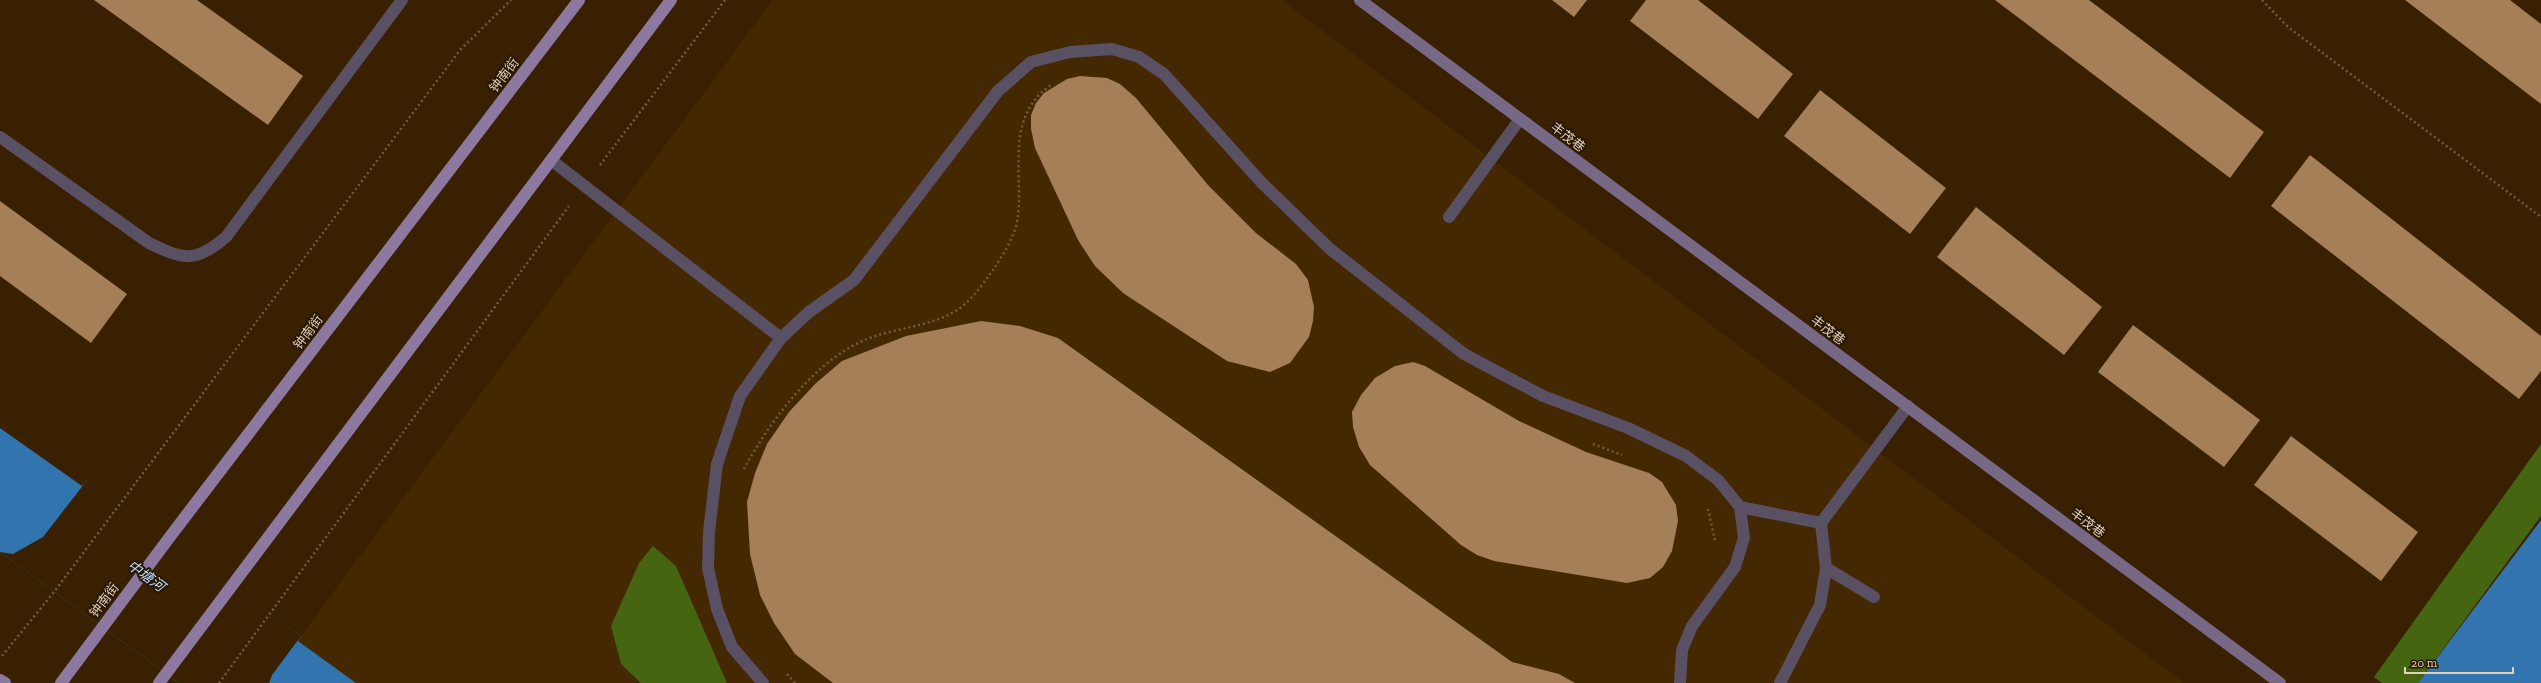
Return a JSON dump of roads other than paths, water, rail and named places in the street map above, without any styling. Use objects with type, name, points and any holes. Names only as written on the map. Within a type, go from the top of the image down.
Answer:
[{"type":"main road","name":"钟南街","points":[[61,683],[169,538],[579,0]]},
{"type":"main road","points":[[162,678],[671,0]]},
{"type":"main road","points":[[0,680],[5,683]]},
{"type":"street","points":[[0,137],[149,243],[171,254],[194,257],[209,251],[226,237],[402,0]]},
{"type":"street","name":"丰茂巷","points":[[1366,2],[1520,119],[2280,683]]},
{"type":"street","points":[[763,683],[732,647],[717,609],[708,568],[708,532],[717,464],[740,396],[781,338],[809,312],[854,280],[998,91],[1031,62],[1070,52],[1112,49],[1139,57],[1164,74],[1261,182],[1330,249],[1464,354],[1543,396],[1628,428],[1686,456],[1718,480],[1740,507],[1744,538],[1735,567],[1692,626],[1682,650],[1680,683]]},
{"type":"street","points":[[1449,217],[1520,119]]},
{"type":"street","points":[[551,160],[781,338]]},
{"type":"street","points":[[1780,683],[1820,605],[1826,568],[1821,523],[1908,406]]},
{"type":"street","points":[[1740,507],[1821,523]]},
{"type":"street","points":[[1826,568],[1874,598]]},
{"type":"water","name":"中塘河","points":[[0,428],[82,486],[88,479],[301,636],[298,641],[356,683],[179,683],[0,552]]},
{"type":"water","points":[[2541,520],[2541,683],[2418,683]]}]
